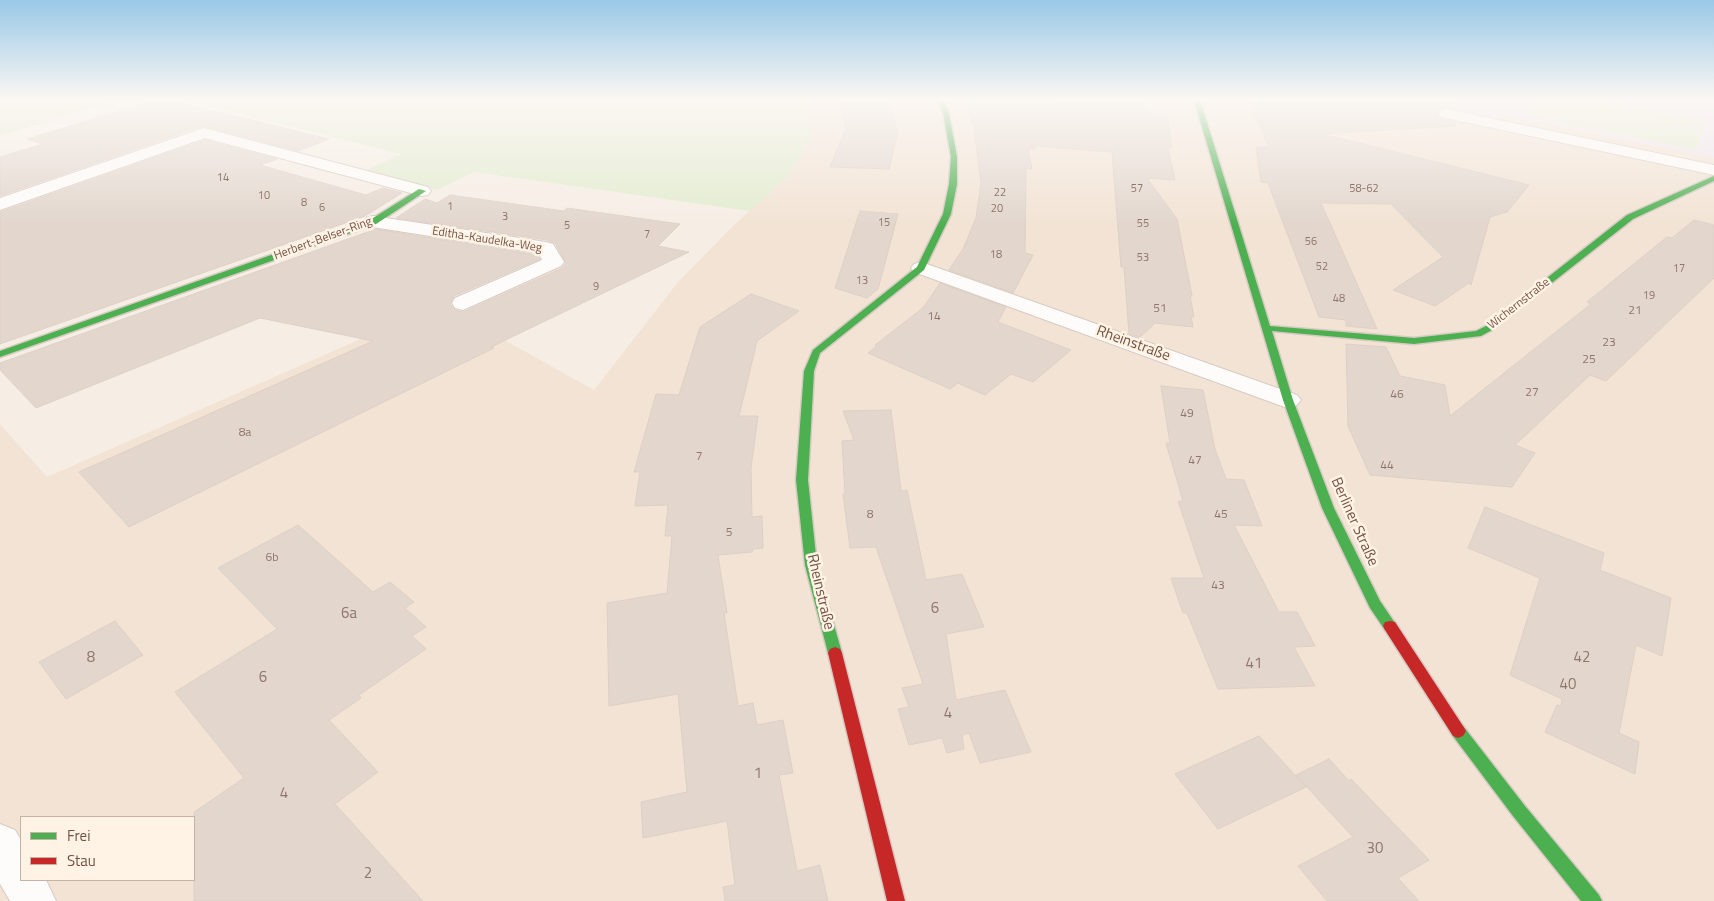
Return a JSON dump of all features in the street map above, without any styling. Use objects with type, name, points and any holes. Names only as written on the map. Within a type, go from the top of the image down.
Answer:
[{"type":"street","name":"Herbert-Belser-Ring","points":[[0,204],[178,142]]},
{"type":"street","name":"Herbert-Belser-Ring","points":[[238,142],[422,191]]},
{"type":"street","name":"Rheinstraße","points":[[896,901],[850,710],[811,565],[802,480],[805,416],[809,371],[816,352],[920,268],[947,214],[953,184],[954,157],[952,142]]},
{"type":"street","name":"Berliner Straße","points":[[1209,142],[1288,400],[1328,508],[1375,604],[1454,726],[1519,811],[1593,901]]},
{"type":"street","points":[[1580,142],[1714,170]]},
{"type":"street","name":"Wichernstraße","points":[[1266,328],[1414,341],[1478,334],[1489,328],[1630,217],[1714,178]]},
{"type":"street","name":"Herbert-Belser-Ring","points":[[0,354],[373,222],[422,191]]},
{"type":"street","name":"Editha-Kaudelka-Weg","points":[[373,222],[546,248],[554,262],[463,303]]},
{"type":"street","name":"Rheinstraße","points":[[920,268],[1288,400]]},
{"type":"street","points":[[0,844],[20,877]]},
{"type":"street","points":[[22,881],[34,901]]},
{"type":"shaded area","points":[[808,142],[1714,142],[1714,901],[0,901],[0,424],[47,477],[440,304],[594,390],[678,282],[734,225],[789,175]]},
{"type":"shaded area","points":[[1636,142],[1714,142],[1714,158]]},
{"type":"green space","points":[[353,142],[808,142],[789,175],[750,211],[474,172],[437,190],[364,171],[401,154]]},
{"type":"green space","points":[[1655,142],[1698,142],[1695,150]]},
{"type":"building","points":[[37,142],[156,142],[0,196],[0,157],[43,144]]},
{"type":"building","points":[[199,142],[213,142],[277,159],[260,165],[366,195],[383,188],[402,193],[365,216],[0,344],[0,212]]},
{"type":"building","points":[[264,142],[321,142],[298,151]]},
{"type":"building","points":[[840,142],[896,142],[889,169],[830,167]]},
{"type":"building","points":[[976,142],[1171,142],[1172,148],[1168,148],[1175,180],[1147,178],[1177,219],[1192,296],[1190,296],[1194,317],[1191,317],[1193,327],[1155,323],[1140,337],[1129,334],[1124,267],[1121,267],[1112,152],[1035,146],[1035,149],[1028,149],[1032,169],[1026,168],[1025,253],[1033,255],[1013,293],[949,270],[963,249],[976,218],[981,183]]},
{"type":"building","points":[[1267,142],[1355,142],[1529,185],[1507,212],[1490,217],[1471,285],[1469,283],[1435,306],[1393,290],[1443,257],[1391,204],[1321,203],[1377,329],[1346,326],[1346,320],[1319,317],[1268,183],[1261,182],[1256,147],[1269,147]]},
{"type":"building","points":[[450,195],[564,211],[567,208],[680,224],[658,246],[689,252],[491,347],[494,348],[129,527],[79,472],[373,341],[260,318],[36,408],[0,370],[0,363],[376,229],[538,255],[540,259],[454,296],[450,304],[455,310],[463,312],[562,268],[566,263],[555,243],[547,240],[396,218],[425,199],[437,203]]},
{"type":"building","points":[[860,211],[898,214],[878,289],[867,298],[835,288]]},
{"type":"building","points":[[1694,220],[1714,225],[1714,278],[1606,381],[1590,375],[1515,445],[1535,453],[1512,487],[1370,475],[1348,426],[1346,344],[1386,347],[1400,376],[1445,385],[1450,416],[1591,304],[1587,302],[1667,237],[1672,238]]},
{"type":"building","points":[[940,283],[1006,307],[998,322],[1071,350],[1033,382],[1011,374],[985,395],[958,383],[950,389],[868,353],[877,346],[875,345],[923,308]]},
{"type":"building","points":[[751,294],[799,311],[757,341],[739,416],[758,416],[751,468],[752,517],[762,516],[763,548],[753,549],[752,552],[718,555],[727,613],[724,613],[738,706],[753,703],[757,725],[783,720],[793,773],[779,775],[797,871],[820,865],[828,901],[725,901],[723,887],[735,885],[727,821],[643,838],[641,802],[687,792],[678,694],[609,706],[607,603],[667,593],[672,536],[665,536],[668,505],[635,506],[640,472],[634,472],[656,394],[679,395],[700,327]]},
{"type":"building","points":[[1161,386],[1203,390],[1215,449],[1226,479],[1244,480],[1262,526],[1234,525],[1279,612],[1297,612],[1315,646],[1294,647],[1315,686],[1218,689],[1187,613],[1183,613],[1171,578],[1204,578],[1178,501],[1183,501],[1166,443],[1170,443]]},
{"type":"building","points":[[891,410],[901,491],[907,490],[926,580],[962,574],[984,627],[946,634],[956,700],[1005,690],[1031,752],[980,763],[969,733],[962,735],[964,749],[947,753],[942,738],[909,745],[898,709],[909,707],[902,688],[923,684],[876,547],[850,548],[843,494],[845,494],[842,441],[854,440],[843,411]]},
{"type":"building","points":[[1485,507],[1604,553],[1600,570],[1671,598],[1662,656],[1636,645],[1619,733],[1639,742],[1635,774],[1545,732],[1557,705],[1561,706],[1562,699],[1510,675],[1540,578],[1468,548]]},
{"type":"building","points":[[298,525],[373,592],[390,582],[414,602],[405,608],[426,627],[412,636],[426,649],[359,695],[361,698],[329,720],[378,772],[335,804],[423,901],[194,901],[194,812],[244,778],[175,692],[277,629],[218,568]]},
{"type":"building","points":[[115,621],[143,655],[66,699],[39,662]]},
{"type":"building","points":[[1259,736],[1306,787],[1218,829],[1175,774]]},
{"type":"building","points":[[1329,759],[1349,781],[1351,779],[1429,860],[1398,878],[1419,901],[1327,901],[1298,866],[1353,837],[1296,775]]},
{"type":"traffic: fast","points":[[835,653],[811,565],[802,480],[809,371],[816,352],[921,268],[947,214],[953,184],[954,157],[951,142]]},
{"type":"traffic: fast","points":[[1210,142],[1288,400],[1328,508],[1375,604],[1390,626]]},
{"type":"traffic: fast","points":[[1266,328],[1414,341],[1478,334],[1489,328],[1630,217],[1714,178]]},
{"type":"traffic: fast","points":[[0,354],[373,222],[422,191]]},
{"type":"traffic: fast","points":[[1458,731],[1519,811],[1593,901]]},
{"type":"traffic: jam","points":[[1390,626],[1458,731]]},
{"type":"traffic: jam","points":[[835,653],[896,901]]}]
